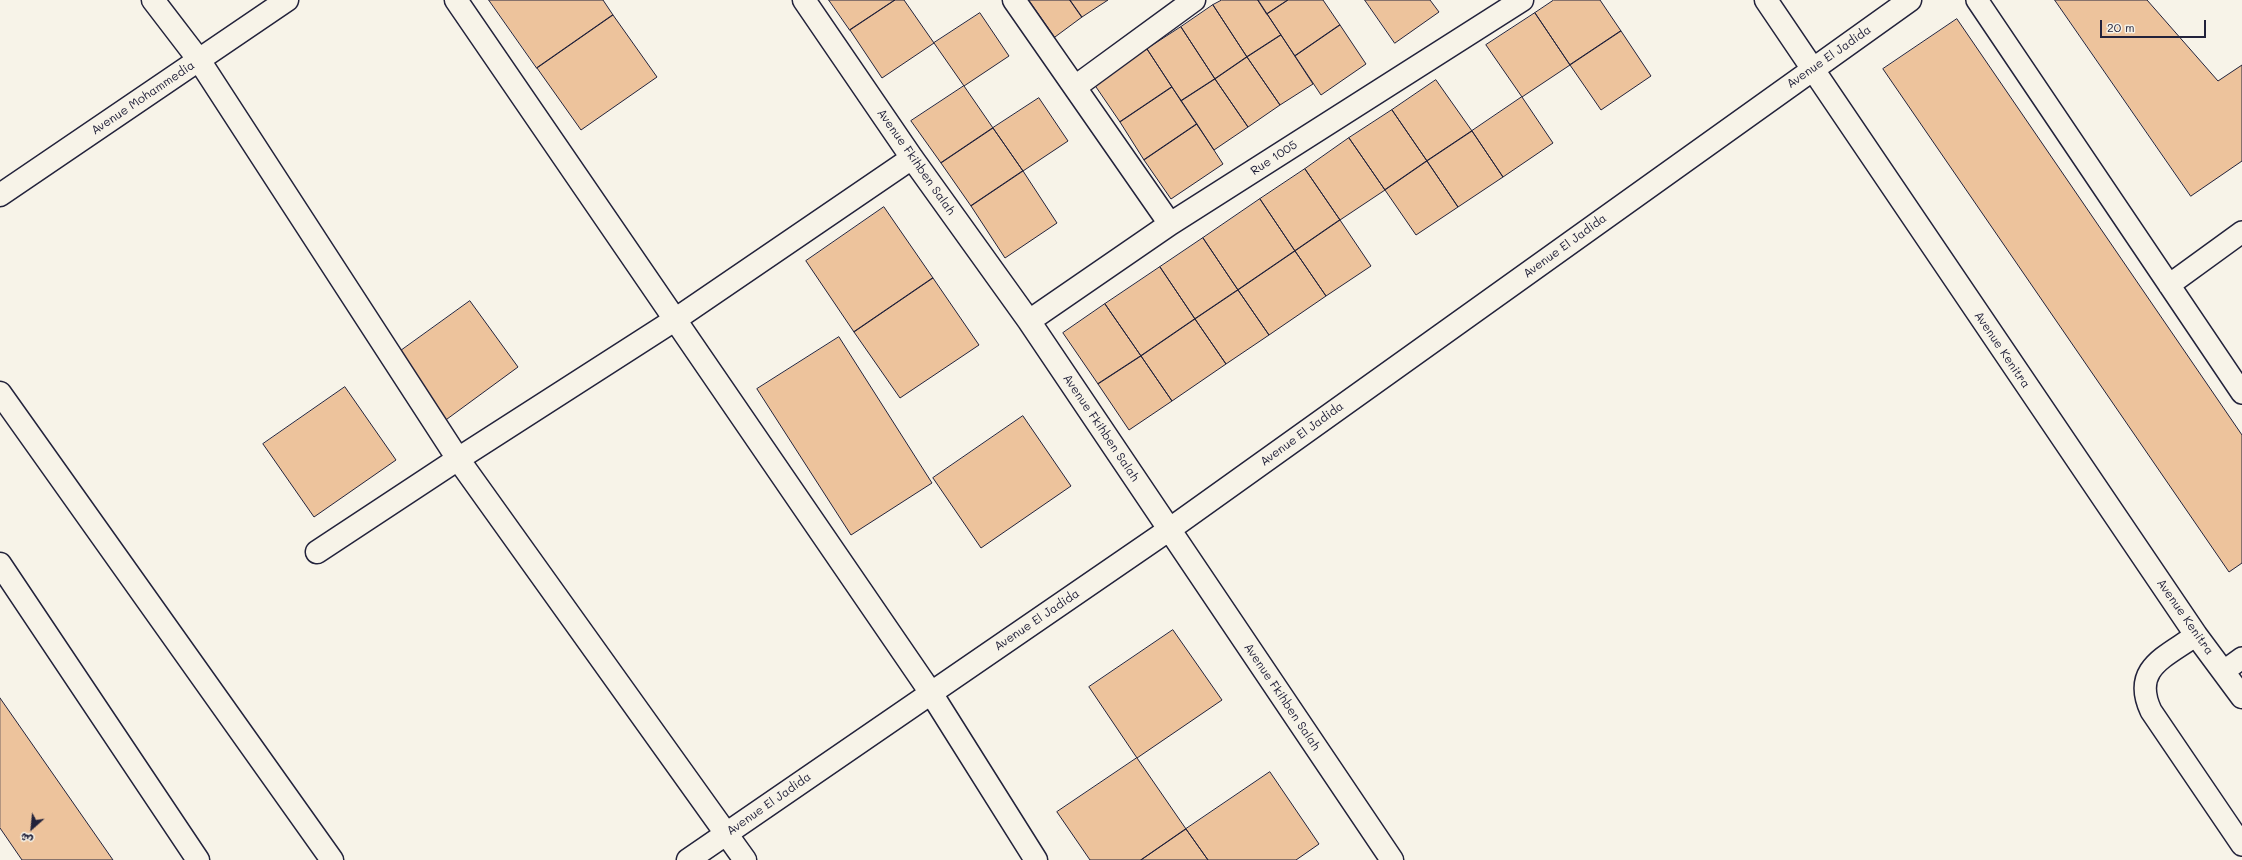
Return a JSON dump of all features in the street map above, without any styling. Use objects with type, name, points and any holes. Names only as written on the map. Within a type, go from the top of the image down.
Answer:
[{"type":"street","points":[[154,0],[200,60],[458,459],[745,860]]},
{"type":"street","name":"Avenue Mohammedia","points":[[0,195],[287,0]]},
{"type":"street","points":[[456,0],[931,693],[1036,860]]},
{"type":"street","name":"Avenue Fkihben Salah","points":[[804,0],[912,158],[1029,321],[1170,529],[1386,858]]},
{"type":"street","points":[[1014,0],[1170,224]]},
{"type":"street","points":[[1075,87],[1194,0]]},
{"type":"street","name":"Rue 1005","points":[[1029,321],[1170,224],[1522,0]]},
{"type":"street","name":"Avenue Kenitra","points":[[1766,0],[2196,635],[2242,697]]},
{"type":"street","name":"Avenue El Jadida","points":[[688,860],[1170,529],[1910,0]]},
{"type":"street","points":[[317,552],[458,459],[676,319],[912,158]]},
{"type":"street","points":[[0,393],[332,860]]},
{"type":"street","points":[[0,564],[198,860]]},
{"type":"lane","points":[[1977,0],[2242,393]]},
{"type":"lane","points":[[2168,285],[2242,232]]},
{"type":"lane","points":[[2196,635],[2150,669],[2144,684],[2144,697],[2151,710],[2242,845]]},
{"type":"lane","points":[[2224,671],[2242,658]]},
{"type":"building","points":[[489,0],[603,0],[613,15],[537,68]]},
{"type":"building","points":[[829,0],[895,0],[850,30]]},
{"type":"building","points":[[895,0],[904,0],[934,43],[882,78],[850,30]]},
{"type":"building","points":[[1029,0],[1070,0],[1082,17],[1055,37]]},
{"type":"building","points":[[1070,0],[1108,0],[1082,17]]},
{"type":"building","points":[[1222,0],[1258,0],[1281,35],[1247,57],[1213,5]]},
{"type":"building","points":[[1258,0],[1288,0],[1267,14]]},
{"type":"building","points":[[1288,0],[1323,0],[1340,25],[1295,56],[1267,14]]},
{"type":"building","points":[[1365,0],[1430,0],[1439,12],[1395,43]]},
{"type":"building","points":[[1554,0],[1600,0],[1621,31],[1570,65],[1535,13]]},
{"type":"building","points":[[2055,0],[2147,0],[2218,81],[2242,65],[2242,161],[2191,196]]},
{"type":"building","points":[[1213,5],[1247,57],[1215,79],[1181,27]]},
{"type":"building","points":[[980,13],[1009,56],[964,86],[934,43]]},
{"type":"building","points":[[1535,13],[1570,65],[1522,97],[1486,45]]},
{"type":"building","points":[[613,15],[657,77],[581,130],[537,68]]},
{"type":"building","points":[[1957,19],[2242,435],[2242,563],[2229,572],[1883,69]]},
{"type":"building","points":[[1340,25],[1366,64],[1321,95],[1295,56]]},
{"type":"building","points":[[1181,27],[1215,79],[1181,101],[1147,49]]},
{"type":"building","points":[[1621,31],[1651,76],[1601,110],[1570,65]]},
{"type":"building","points":[[1281,35],[1313,84],[1280,105],[1247,57]]},
{"type":"building","points":[[1147,49],[1172,87],[1120,122],[1094,84]]},
{"type":"building","points":[[1247,57],[1280,105],[1248,127],[1215,79]]},
{"type":"building","points":[[1215,79],[1248,127],[1214,150],[1181,101]]},
{"type":"building","points":[[1436,80],[1472,131],[1427,161],[1392,110]]},
{"type":"building","points":[[964,86],[993,128],[941,163],[911,121]]},
{"type":"building","points":[[1172,87],[1197,124],[1144,160],[1120,122]]},
{"type":"building","points":[[1522,97],[1553,143],[1503,177],[1472,131]]},
{"type":"building","points":[[1039,98],[1068,141],[1023,171],[993,128]]},
{"type":"building","points":[[1392,110],[1427,161],[1385,190],[1349,138]]},
{"type":"building","points":[[1197,124],[1223,164],[1171,199],[1144,160]]},
{"type":"building","points":[[993,128],[1023,171],[971,206],[941,163]]},
{"type":"building","points":[[1472,131],[1503,177],[1458,207],[1427,161]]},
{"type":"building","points":[[1349,138],[1385,190],[1340,220],[1305,169]]},
{"type":"building","points":[[1427,161],[1458,207],[1416,235],[1385,190]]},
{"type":"building","points":[[1305,169],[1340,220],[1295,251],[1260,199]]},
{"type":"building","points":[[1023,171],[1057,223],[1005,258],[971,206]]},
{"type":"building","points":[[1260,199],[1295,251],[1238,290],[1203,238]]},
{"type":"building","points":[[884,207],[933,278],[854,332],[806,261]]},
{"type":"building","points":[[1340,220],[1371,266],[1326,296],[1295,251]]},
{"type":"building","points":[[1203,238],[1238,290],[1195,319],[1160,267]]},
{"type":"building","points":[[1295,251],[1326,296],[1269,335],[1238,290]]},
{"type":"building","points":[[1160,267],[1195,319],[1141,356],[1105,304]]},
{"type":"building","points":[[933,278],[979,345],[900,398],[854,332]]},
{"type":"building","points":[[1238,290],[1269,335],[1226,364],[1195,319]]},
{"type":"building","points":[[470,301],[518,367],[443,422],[395,355]]},
{"type":"building","points":[[1105,304],[1141,356],[1098,384],[1063,333]]},
{"type":"building","points":[[1195,319],[1226,364],[1172,401],[1141,356]]},
{"type":"building","points":[[839,337],[932,483],[851,535],[757,389]]},
{"type":"building","points":[[1141,356],[1172,401],[1129,430],[1098,384]]},
{"type":"building","points":[[345,387],[396,460],[314,517],[263,444]]},
{"type":"building","points":[[1023,416],[1071,486],[981,548],[933,478]]},
{"type":"building","points":[[1173,630],[1222,700],[1137,758],[1089,687]]},
{"type":"building","points":[[0,698],[113,860],[22,860],[0,828]]},
{"type":"building","points":[[1137,758],[1186,829],[1141,860],[1090,860],[1057,812]]},
{"type":"building","points":[[1270,772],[1319,844],[1296,860],[1208,860],[1186,829]]},
{"type":"building","points":[[1186,829],[1208,860],[1141,860]]}]
